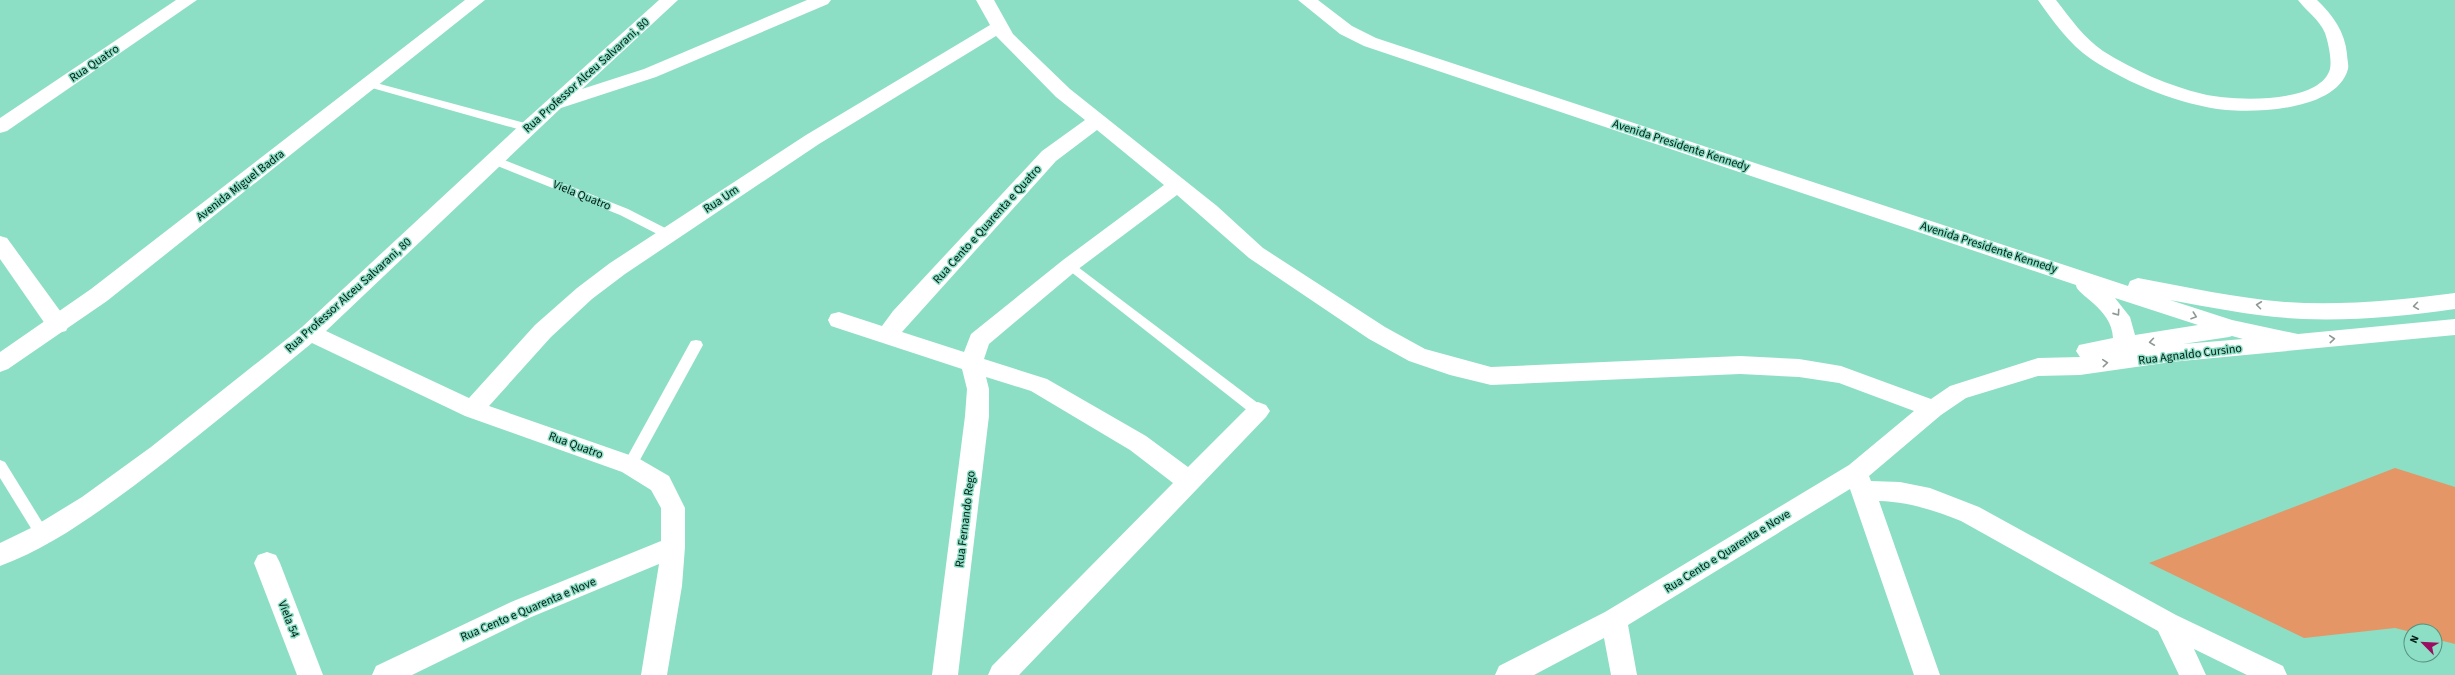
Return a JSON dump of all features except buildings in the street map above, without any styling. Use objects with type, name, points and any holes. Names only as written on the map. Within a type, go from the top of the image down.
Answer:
[{"type":"street","name":"Rua Quatro","points":[[0,127],[188,0]]},
{"type":"street","name":"Avenida Miguel Badra","points":[[0,363],[58,325],[476,0]]},
{"type":"street","name":"Rua Professor Alceu Salvarani, 80","points":[[0,555],[42,534],[91,504],[159,454],[310,333],[528,128],[669,0]]},
{"type":"street","points":[[554,105],[650,73],[822,0]]},
{"type":"street","points":[[985,0],[1006,37],[1063,93],[1210,211],[1256,253],[1377,333],[1417,355],[1450,366],[1491,376],[1520,376],[1740,365],[1799,368],[1841,375],[1933,408]]},
{"type":"street","name":"Avenida Presidente Kennedy","points":[[1308,0],[1346,30],[1370,42],[2231,328],[2299,342]]},
{"type":"street","points":[[2046,0],[2086,47],[2124,70],[2173,91],[2212,102],[2254,106],[2303,98],[2327,85],[2338,70],[2338,40],[2323,16],[2307,0]]},
{"type":"street","name":"Rua Um","points":[[472,410],[529,344],[570,306],[669,234],[910,78],[1000,27]]},
{"type":"street","name":"Rua Cento e Quarenta e Quatro","points":[[887,336],[901,317],[1049,156],[1096,121]]},
{"type":"street","points":[[972,363],[979,340],[989,331],[1070,265],[1177,185]]},
{"type":"street","points":[[0,243],[58,325]]},
{"type":"street","points":[[2064,272],[2098,295],[2117,313],[2124,326],[2125,346]]},
{"type":"street","name":"Avenida Presidente Kennedy","points":[[2064,272],[2222,301],[2302,311],[2328,311]]},
{"type":"street","points":[[2222,301],[2232,318],[2231,328]]},
{"type":"street","points":[[2038,367],[2082,352],[2328,311],[2383,310],[2455,301]]},
{"type":"street","points":[[839,320],[1038,384],[1138,443],[1190,482]]},
{"type":"street","name":"Rua Agnaldo Cursino","points":[[1933,408],[1958,392],[2038,367],[2080,366],[2171,354],[2455,327]]},
{"type":"street","points":[[2171,354],[2231,328]]},
{"type":"street","name":"Rua Quatro","points":[[310,333],[406,380],[472,410],[630,465],[660,483],[673,508],[673,547],[670,586],[654,675]]},
{"type":"street","name":"Rua Fernando Rego","points":[[945,675],[977,416],[978,389],[972,363]]},
{"type":"street","name":"Rua Cento e Quarenta e Nove","points":[[1508,675],[1614,620],[1860,482],[1933,408]]},
{"type":"street","points":[[1001,675],[1258,411]]},
{"type":"street","points":[[1860,482],[1930,498],[1970,514],[2167,622],[2274,675]]},
{"type":"street","points":[[1860,482],[1927,675]]},
{"type":"street","name":"Rua Cento e Quarenta e Nove","points":[[385,675],[520,610],[673,547]]},
{"type":"street","name":"Viela 54","points":[[267,563],[310,675]]},
{"type":"street","points":[[1614,620],[1624,675]]},
{"type":"street","points":[[2167,622],[2193,675]]},
{"type":"lane","points":[[369,84],[528,128]]},
{"type":"lane","name":"Viela Quatro","points":[[494,160],[624,212],[669,234]]},
{"type":"lane","points":[[1070,265],[1258,411]]},
{"type":"lane","points":[[630,465],[696,346]]},
{"type":"lane","points":[[0,466],[42,534]]},
{"type":"shaded area","points":[[2395,468],[2455,487],[2455,644],[2443,641],[2443,623],[2403,623],[2403,630],[2395,628],[2304,638],[2149,563]]}]
